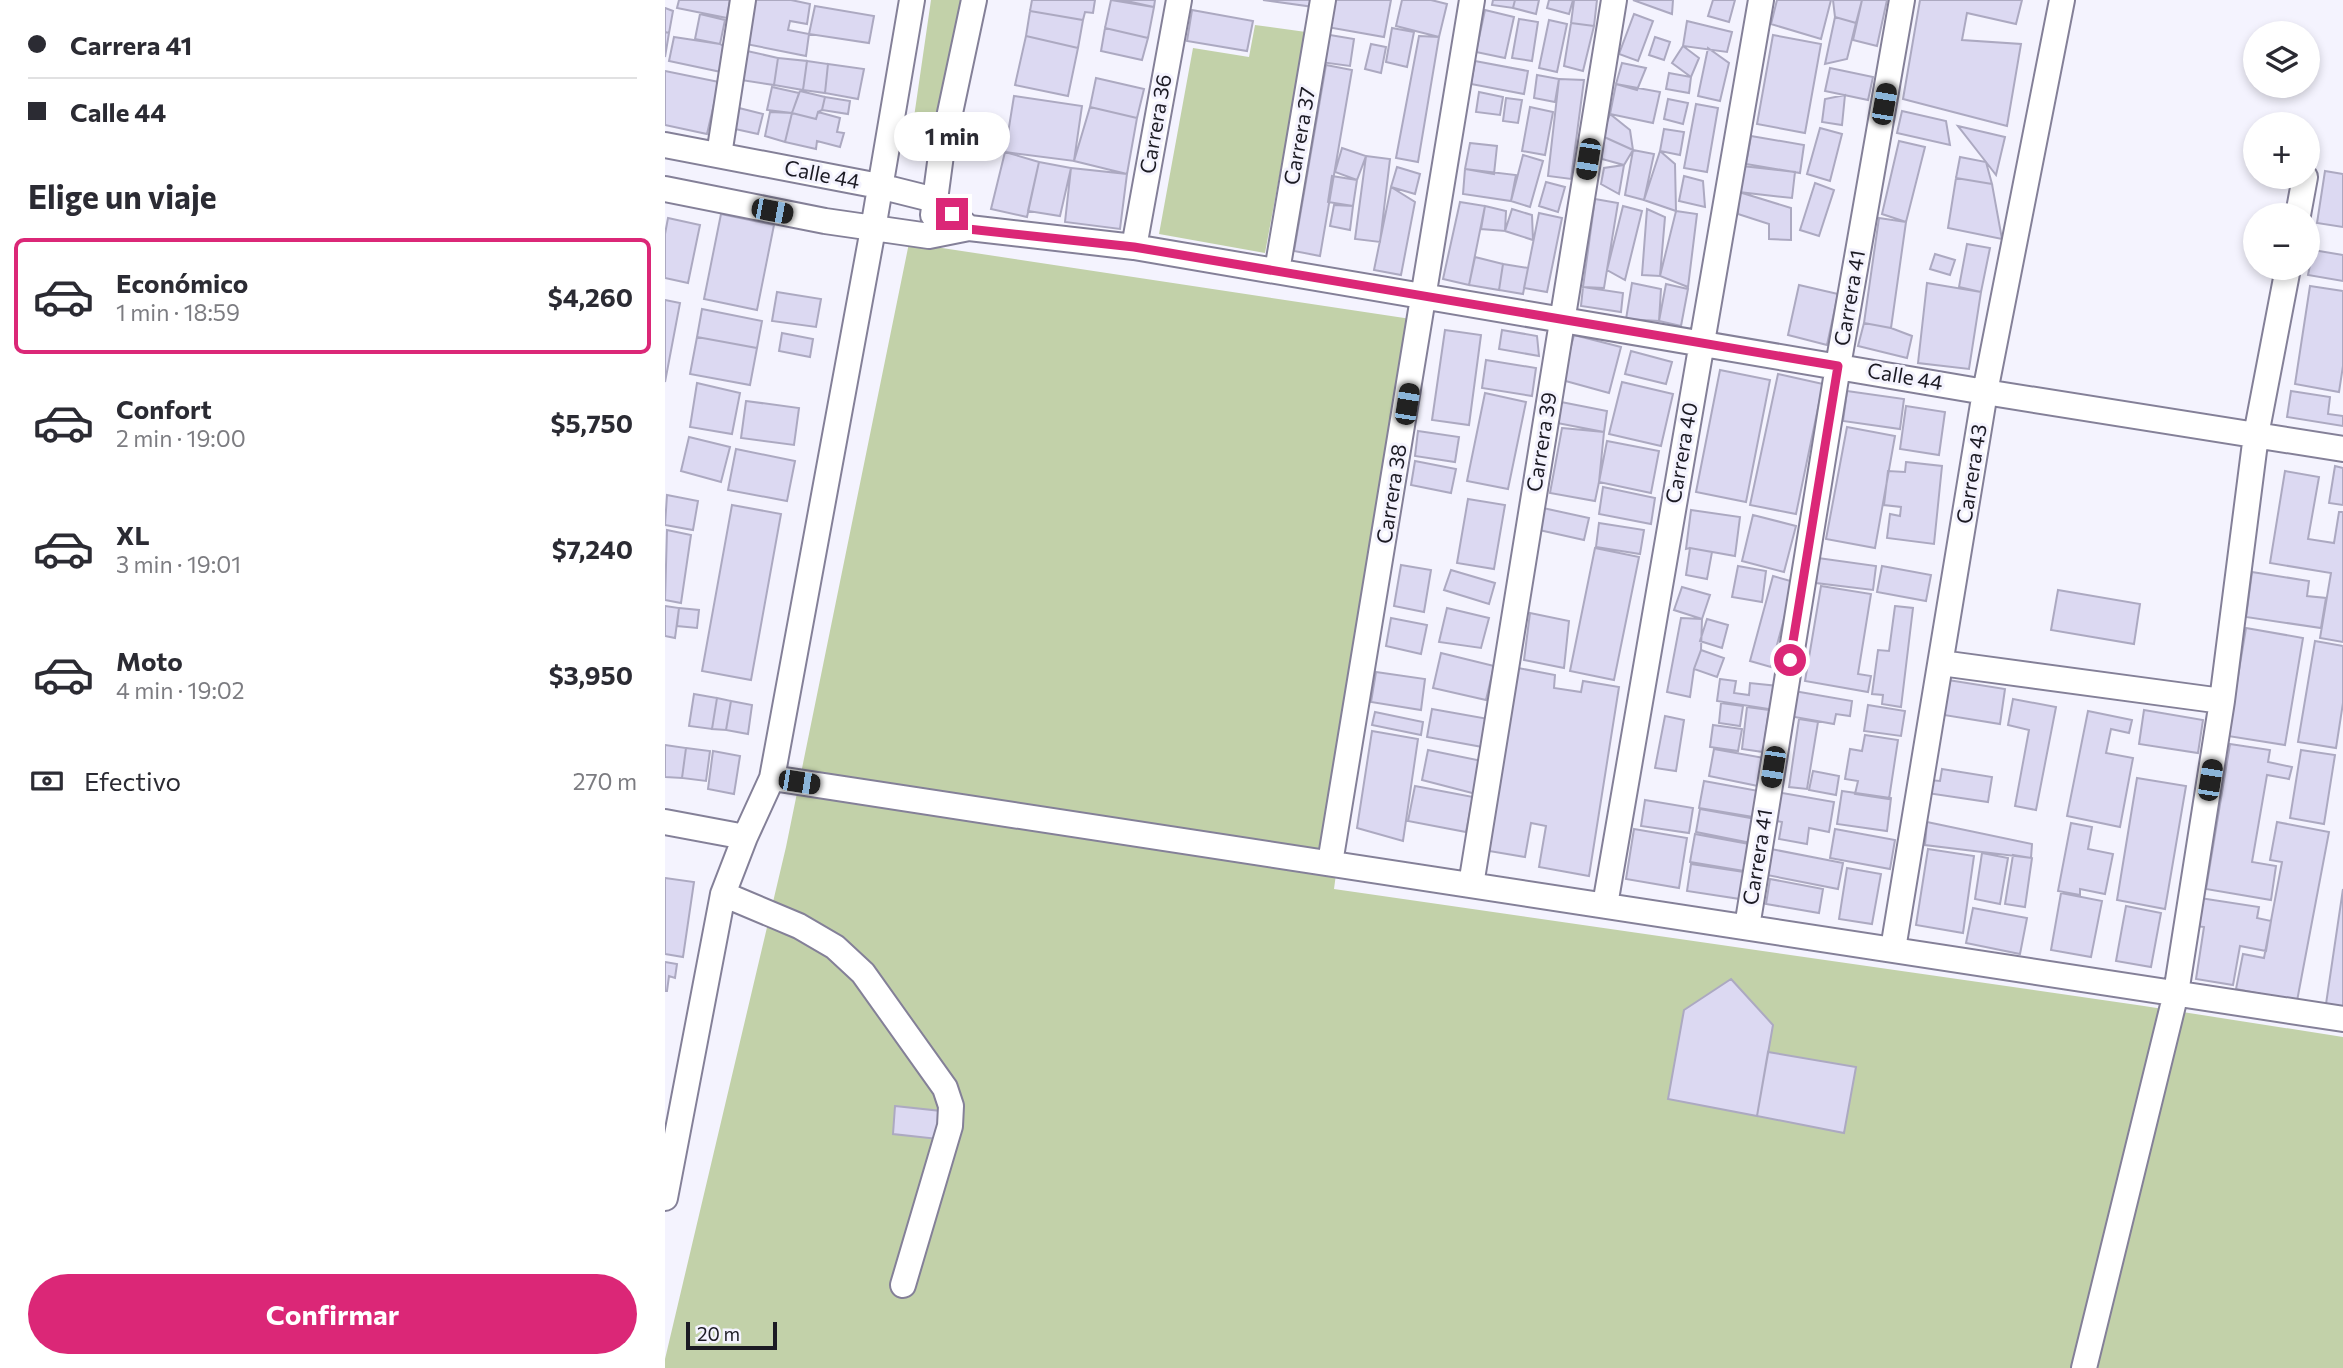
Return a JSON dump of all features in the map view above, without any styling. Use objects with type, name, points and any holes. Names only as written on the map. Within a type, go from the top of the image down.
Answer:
[{"type":"street","points":[[719,155],[743,0]]},
{"type":"street","points":[[665,1198],[723,894],[772,778],[873,229],[912,0]]},
{"type":"street","points":[[929,236],[941,155],[974,0]]},
{"type":"street","name":"Carrera 36","points":[[1134,247],[1179,0]]},
{"type":"street","name":"Carrera 37","points":[[1277,271],[1324,0]]},
{"type":"street","name":"Carrera 38","points":[[1331,863],[1472,0]]},
{"type":"street","name":"Carrera 39","points":[[1471,885],[1614,0]]},
{"type":"street","name":"Carrera 40","points":[[1605,905],[1761,0]]},
{"type":"street","name":"Carrera 41","points":[[1747,927],[1838,366],[1902,0]]},
{"type":"street","name":"Carrera 43","points":[[1893,949],[1985,392],[2062,0]]},
{"type":"street","name":"Calle 44","points":[[665,145],[879,186],[935,200],[968,229]]},
{"type":"street","name":"Calle 44","points":[[665,190],[873,229],[929,236],[968,229],[1134,247],[1985,392],[2343,449]]},
{"type":"street","points":[[2084,1368],[2176,993],[2223,701],[2256,435],[2286,280]]},
{"type":"street","points":[[1941,663],[2223,701]]},
{"type":"street","points":[[772,778],[2343,1019]]},
{"type":"street","points":[[665,822],[745,837]]},
{"type":"street","points":[[723,894],[799,926],[835,947],[863,973],[945,1088],[951,1106],[950,1126],[903,1285]]},
{"type":"green space","points":[[931,0],[967,0],[941,126],[924,140],[913,124]]},
{"type":"green space","points":[[1255,25],[1306,32],[1265,253],[1159,234],[1193,48],[1249,57]]},
{"type":"green space","points":[[909,243],[1411,319],[1334,889],[2343,1037],[2343,1368],[665,1368],[786,847]]},
{"type":"building","points":[[679,0],[730,0],[727,18],[677,8]]},
{"type":"building","points":[[754,0],[791,0],[810,4],[807,24],[790,21],[788,30],[809,34],[806,56],[746,44]]},
{"type":"building","points":[[1032,0],[1095,0],[1093,13],[1085,12],[1083,20],[1030,11]]},
{"type":"building","points":[[1111,0],[1154,7],[1148,38],[1105,28]]},
{"type":"building","points":[[1111,0],[1155,0],[1154,7]]},
{"type":"building","points":[[1263,0],[1315,0],[1314,7]]},
{"type":"building","points":[[1332,0],[1391,0],[1384,37],[1327,27]]},
{"type":"building","points":[[1402,0],[1431,0],[1447,4],[1439,37],[1396,26]]},
{"type":"building","points":[[1493,0],[1515,0],[1513,8],[1492,5]]},
{"type":"building","points":[[1515,0],[1539,0],[1536,14],[1513,8]]},
{"type":"building","points":[[1549,0],[1573,0],[1569,14],[1547,8]]},
{"type":"building","points":[[1574,0],[1597,0],[1594,26],[1571,23]]},
{"type":"building","points":[[1633,0],[1673,0],[1672,14]]},
{"type":"building","points":[[1713,0],[1735,0],[1729,22],[1708,16]]},
{"type":"building","points":[[1777,0],[1831,0],[1821,39],[1771,24]]},
{"type":"building","points":[[1833,0],[1862,0],[1856,23],[1835,17]]},
{"type":"building","points":[[1862,0],[1887,0],[1877,46],[1853,40]]},
{"type":"building","points":[[1920,0],[2022,0],[2016,24],[1967,13],[1962,40],[2021,44],[2007,126],[1903,99]]},
{"type":"building","points":[[815,6],[874,16],[869,43],[809,34]]},
{"type":"building","points":[[665,8],[673,11],[669,33],[665,32]]},
{"type":"building","points":[[1192,10],[1253,21],[1247,51],[1187,41]]},
{"type":"building","points":[[1485,10],[1514,17],[1505,58],[1476,52]]},
{"type":"building","points":[[1030,11],[1083,20],[1078,48],[1026,36]]},
{"type":"building","points":[[700,14],[725,20],[720,44],[695,39]]},
{"type":"building","points":[[1634,14],[1653,21],[1638,61],[1619,54]]},
{"type":"building","points":[[1835,17],[1856,23],[1847,59],[1825,64]]},
{"type":"building","points":[[1519,19],[1538,22],[1532,61],[1512,58]]},
{"type":"building","points":[[1549,20],[1567,24],[1557,72],[1539,68]]},
{"type":"building","points":[[1687,21],[1732,32],[1727,52],[1683,46]]},
{"type":"building","points":[[1571,23],[1594,26],[1583,71],[1564,66]]},
{"type":"building","points":[[1105,28],[1148,38],[1142,60],[1101,51]]},
{"type":"building","points":[[1392,28],[1414,32],[1407,67],[1386,62]]},
{"type":"building","points":[[665,32],[669,33],[665,57]]},
{"type":"building","points":[[1324,34],[1354,39],[1350,66],[1320,62]]},
{"type":"building","points":[[1773,35],[1821,44],[1805,133],[1757,124]]},
{"type":"building","points":[[1026,36],[1078,48],[1068,96],[1015,85]]},
{"type":"building","points":[[1419,36],[1439,37],[1418,162],[1396,158]]},
{"type":"building","points":[[674,37],[726,47],[721,72],[669,61]]},
{"type":"building","points":[[1655,37],[1670,42],[1664,60],[1649,55]]},
{"type":"building","points":[[1371,44],[1386,47],[1381,73],[1365,69]]},
{"type":"building","points":[[1683,46],[1699,58],[1691,77],[1672,63]]},
{"type":"building","points":[[1708,48],[1729,63],[1720,101],[1698,96]]},
{"type":"building","points":[[747,51],[778,58],[774,85],[741,80]]},
{"type":"building","points":[[778,58],[807,61],[803,90],[774,85]]},
{"type":"building","points":[[807,61],[828,64],[825,93],[803,90]]},
{"type":"building","points":[[1475,61],[1528,71],[1524,94],[1471,84]]},
{"type":"building","points":[[1622,63],[1646,68],[1637,90],[1616,84]]},
{"type":"building","points":[[828,64],[864,69],[858,99],[825,93]]},
{"type":"building","points":[[1326,65],[1352,70],[1320,256],[1294,251]]},
{"type":"building","points":[[1830,68],[1873,77],[1868,100],[1825,91]]},
{"type":"building","points":[[665,71],[719,82],[707,134],[665,125]]},
{"type":"building","points":[[1669,73],[1691,77],[1689,93],[1666,89]]},
{"type":"building","points":[[1537,75],[1559,79],[1555,102],[1534,98]]},
{"type":"building","points":[[1096,78],[1144,89],[1137,118],[1090,107]]},
{"type":"building","points":[[1559,79],[1584,80],[1571,179],[1548,176]]},
{"type":"building","points":[[1616,84],[1660,92],[1653,123],[1610,114]]},
{"type":"building","points":[[772,87],[799,93],[792,113],[767,110]]},
{"type":"building","points":[[800,91],[825,97],[822,110],[818,112],[816,119],[792,113]]},
{"type":"building","points":[[1479,92],[1503,97],[1500,115],[1476,112]]},
{"type":"building","points":[[1845,95],[1842,125],[1822,122],[1825,99]]},
{"type":"building","points":[[1014,96],[1082,106],[1074,161],[1005,152]]},
{"type":"building","points":[[825,97],[850,101],[848,114],[822,110]]},
{"type":"building","points":[[1506,98],[1522,100],[1518,123],[1503,121]]},
{"type":"building","points":[[1668,99],[1688,103],[1683,124],[1664,119]]},
{"type":"building","points":[[1696,104],[1718,108],[1707,172],[1684,168]]},
{"type":"building","points":[[1090,107],[1137,118],[1127,174],[1074,161]]},
{"type":"building","points":[[1530,107],[1553,112],[1545,155],[1522,151]]},
{"type":"building","points":[[739,108],[763,114],[758,134],[735,129]]},
{"type":"building","points":[[1902,111],[1946,121],[1950,145],[1897,133]]},
{"type":"building","points":[[770,112],[792,113],[785,142],[765,136]]},
{"type":"building","points":[[818,112],[840,118],[837,132],[844,133],[840,147],[817,141],[816,149],[785,142],[792,113],[816,119]]},
{"type":"building","points":[[1610,114],[1630,130],[1633,150],[1602,136]]},
{"type":"building","points":[[1958,126],[2005,137],[1996,175],[1986,162]]},
{"type":"building","points":[[1820,128],[1842,134],[1830,181],[1807,174]]},
{"type":"building","points":[[1664,129],[1684,132],[1680,155],[1660,151]]},
{"type":"building","points":[[1602,136],[1633,150],[1624,165],[1602,159]]},
{"type":"building","points":[[1751,136],[1804,145],[1800,173],[1746,164]]},
{"type":"building","points":[[1899,141],[1925,147],[1906,222],[1882,214]]},
{"type":"building","points":[[1470,143],[1497,146],[1494,174],[1465,169]]},
{"type":"building","points":[[1342,148],[1366,156],[1357,180],[1335,172]]},
{"type":"building","points":[[1633,150],[1654,154],[1644,200],[1625,195]]},
{"type":"building","points":[[1660,151],[1675,164],[1676,211],[1644,200]]},
{"type":"building","points":[[1005,152],[1039,162],[1027,217],[991,209]]},
{"type":"building","points":[[1523,155],[1543,161],[1530,207],[1511,201]]},
{"type":"building","points":[[1366,156],[1390,159],[1380,242],[1355,239]]},
{"type":"building","points":[[1960,157],[1986,162],[1992,184],[1956,178]]},
{"type":"building","points":[[1039,162],[1071,168],[1060,216],[1028,211]]},
{"type":"building","points":[[1624,165],[1619,194],[1601,184],[1604,168]]},
{"type":"building","points":[[1742,166],[1795,172],[1792,198],[1739,192]]},
{"type":"building","points":[[1397,167],[1420,174],[1415,194],[1391,187]]},
{"type":"building","points":[[1071,168],[1127,174],[1120,229],[1065,222]]},
{"type":"building","points":[[1465,169],[1516,175],[1511,201],[1463,194]]},
{"type":"building","points":[[2325,171],[2343,174],[2343,227],[2320,223]]},
{"type":"building","points":[[1332,176],[1357,180],[1353,206],[1328,202]]},
{"type":"building","points":[[1684,176],[1703,181],[1705,207],[1679,201]]},
{"type":"building","points":[[1956,178],[1992,184],[2002,239],[1948,228]]},
{"type":"building","points":[[1546,182],[1565,187],[1558,212],[1539,206]]},
{"type":"building","points":[[1815,183],[1834,190],[1819,236],[1800,230]]},
{"type":"building","points":[[1391,187],[1415,202],[1401,275],[1374,270]]},
{"type":"building","points":[[1739,192],[1791,208],[1791,240],[1769,239],[1769,224],[1738,214]]},
{"type":"building","points":[[1595,199],[1618,203],[1604,288],[1583,287]]},
{"type":"building","points":[[1460,202],[1485,206],[1469,285],[1443,279]]},
{"type":"building","points":[[1334,205],[1353,206],[1350,230],[1330,226]]},
{"type":"building","points":[[1485,206],[1506,211],[1505,231],[1481,229]]},
{"type":"building","points":[[1623,206],[1642,211],[1625,280],[1607,270]]},
{"type":"building","points":[[1512,209],[1532,215],[1533,240],[1505,231]]},
{"type":"building","points":[[1647,209],[1665,217],[1660,276],[1642,275]]},
{"type":"building","points":[[1676,211],[1697,214],[1688,287],[1660,276]]},
{"type":"building","points":[[1539,213],[1562,218],[1547,292],[1524,288]]},
{"type":"building","points":[[721,214],[774,225],[757,310],[704,299]]},
{"type":"building","points":[[668,218],[700,225],[688,283],[665,278],[665,234]]},
{"type":"building","points":[[1879,218],[1906,222],[1891,328],[1864,323]]},
{"type":"building","points":[[1967,244],[1990,248],[1981,292],[1959,287]]},
{"type":"building","points":[[2320,251],[2343,255],[2343,281],[2320,277]]},
{"type":"building","points":[[1935,254],[1955,260],[1950,275],[1930,269]]},
{"type":"building","points":[[1475,257],[1503,264],[1499,290],[1469,285]]},
{"type":"building","points":[[1503,264],[1528,268],[1523,294],[1499,290]]},
{"type":"building","points":[[1632,283],[1661,289],[1659,321],[1626,319]]},
{"type":"building","points":[[1927,283],[1981,292],[1969,369],[1918,363]]},
{"type":"building","points":[[1666,284],[1688,289],[1681,326],[1659,321]]},
{"type":"building","points":[[1799,285],[1838,294],[1827,345],[1788,335]]},
{"type":"building","points":[[2310,286],[2343,291],[2343,366],[2339,392],[2295,384]]},
{"type":"building","points":[[1583,287],[1623,293],[1621,312],[1581,306]]},
{"type":"building","points":[[777,292],[821,299],[816,327],[772,321]]},
{"type":"building","points":[[665,300],[680,303],[665,382]]},
{"type":"building","points":[[702,309],[762,321],[757,348],[697,337]]},
{"type":"building","points":[[1864,323],[1891,328],[1912,336],[1907,358],[1858,346]]},
{"type":"building","points":[[1445,330],[1481,335],[1469,425],[1432,420]]},
{"type":"building","points":[[1502,330],[1537,336],[1539,356],[1499,349]]},
{"type":"building","points":[[782,333],[813,339],[810,357],[779,351]]},
{"type":"building","points":[[1574,335],[1621,347],[1609,393],[1562,380]]},
{"type":"building","points":[[697,337],[757,348],[750,385],[690,374]]},
{"type":"building","points":[[1631,351],[1672,362],[1666,384],[1625,374]]},
{"type":"building","points":[[1486,360],[1536,368],[1532,396],[1482,388]]},
{"type":"building","points":[[1720,370],[1770,380],[1746,502],[1696,492]]},
{"type":"building","points":[[1778,374],[1823,384],[1796,514],[1750,505]]},
{"type":"building","points":[[1622,382],[1673,394],[1661,446],[1609,434]]},
{"type":"building","points":[[697,383],[740,393],[732,434],[690,427]]},
{"type":"building","points":[[1847,391],[1904,399],[1900,429],[1843,421]]},
{"type":"building","points":[[2291,391],[2330,397],[2328,414],[2343,416],[2343,426],[2287,417]]},
{"type":"building","points":[[1485,393],[1526,402],[1508,489],[1467,481]]},
{"type":"building","points":[[746,401],[799,408],[794,445],[741,438]]},
{"type":"building","points":[[1556,401],[1607,411],[1604,432],[1552,422]]},
{"type":"building","points":[[1906,406],[1945,412],[1939,455],[1900,449]]},
{"type":"building","points":[[1847,427],[1895,436],[1875,548],[1826,539]]},
{"type":"building","points":[[1562,428],[1604,432],[1595,501],[1550,493]]},
{"type":"building","points":[[1418,431],[1459,437],[1455,462],[1415,456]]},
{"type":"building","points":[[689,437],[730,447],[721,482],[681,471]]},
{"type":"building","points":[[1607,441],[1659,451],[1651,493],[1599,482]]},
{"type":"building","points":[[736,449],[795,461],[787,501],[728,490]]},
{"type":"building","points":[[1415,461],[1456,469],[1451,493],[1411,485]]},
{"type":"building","points":[[1906,462],[1942,466],[1934,544],[1887,538],[1890,514],[1900,516],[1901,507],[1884,505],[1888,471],[1905,472]]},
{"type":"building","points":[[2335,466],[2343,468],[2343,505],[2329,503]]},
{"type":"building","points":[[2285,471],[2319,477],[2308,539],[2334,543],[2339,512],[2343,512],[2343,642],[2320,638],[2331,573],[2270,563]]},
{"type":"building","points":[[1603,487],[1655,498],[1651,524],[1599,514]]},
{"type":"building","points":[[667,495],[698,501],[693,530],[665,525]]},
{"type":"building","points":[[1468,499],[1505,505],[1494,569],[1457,563]]},
{"type":"building","points":[[732,505],[781,514],[751,680],[702,671]]},
{"type":"building","points":[[1543,508],[1589,518],[1584,540],[1539,530]]},
{"type":"building","points":[[1691,510],[1740,517],[1735,556],[1686,549]]},
{"type":"building","points":[[1753,515],[1796,526],[1784,572],[1742,561]]},
{"type":"building","points":[[1599,523],[1644,530],[1640,554],[1596,547]]},
{"type":"building","points":[[667,530],[691,535],[681,603],[665,600]]},
{"type":"building","points":[[1595,548],[1639,557],[1614,680],[1570,671]]},
{"type":"building","points":[[1690,548],[1712,552],[1707,579],[1686,575]]},
{"type":"building","points":[[1818,558],[1876,566],[1873,590],[1816,583]]},
{"type":"building","points":[[1401,565],[1431,570],[1424,612],[1394,606]]},
{"type":"building","points":[[1738,566],[1766,571],[1762,602],[1732,597]]},
{"type":"building","points":[[1882,566],[1931,575],[1926,601],[1877,592]]},
{"type":"building","points":[[1451,570],[1495,583],[1489,604],[1444,590]]},
{"type":"building","points":[[2252,572],[2309,581],[2307,596],[2326,598],[2321,628],[2246,617]]},
{"type":"building","points":[[1773,576],[1794,582],[1771,667],[1750,661]]},
{"type":"building","points":[[1821,586],[1871,594],[1858,674],[1871,676],[1868,692],[1805,681]]},
{"type":"building","points":[[1682,587],[1710,595],[1702,619],[1674,610]]},
{"type":"building","points":[[2058,590],[2140,604],[2134,644],[2051,630]]},
{"type":"building","points":[[665,606],[679,608],[675,638],[665,636]]},
{"type":"building","points":[[1895,606],[1913,608],[1901,707],[1882,704],[1883,695],[1872,694],[1878,650],[1889,651]]},
{"type":"building","points":[[679,608],[699,610],[697,628],[677,626]]},
{"type":"building","points":[[1447,608],[1489,618],[1481,648],[1439,642]]},
{"type":"building","points":[[1530,613],[1569,621],[1564,668],[1524,660]]},
{"type":"building","points":[[1391,618],[1427,625],[1421,654],[1386,646]]},
{"type":"building","points":[[1681,618],[1702,619],[1701,650],[1694,669],[1690,697],[1667,692]]},
{"type":"building","points":[[1707,619],[1728,625],[1722,648],[1700,641]]},
{"type":"building","points":[[2246,628],[2303,638],[2285,745],[2228,736]]},
{"type":"building","points":[[2315,641],[2343,646],[2343,703],[2336,748],[2298,742]]},
{"type":"building","points":[[1701,650],[1724,658],[1717,677],[1694,669]]},
{"type":"building","points":[[1441,653],[1494,666],[1486,700],[1433,688]]},
{"type":"building","points":[[1518,668],[1555,675],[1554,688],[1581,692],[1583,681],[1619,687],[1589,876],[1539,867],[1546,826],[1531,823],[1525,857],[1489,851]]},
{"type":"building","points":[[1376,672],[1425,679],[1421,710],[1371,702]]},
{"type":"building","points":[[1720,679],[1736,681],[1734,693],[1749,695],[1750,683],[1778,686],[1775,710],[1717,701]]},
{"type":"building","points":[[1948,680],[2005,689],[2000,724],[1944,715]]},
{"type":"building","points":[[1794,691],[1852,701],[1850,716],[1836,714],[1834,724],[1789,716]]},
{"type":"building","points":[[694,694],[717,698],[712,729],[689,726]]},
{"type":"building","points":[[717,698],[731,701],[726,730],[712,729]]},
{"type":"building","points":[[2013,699],[2056,707],[2036,810],[2015,806],[2029,730],[2008,725]]},
{"type":"building","points":[[731,701],[752,705],[748,734],[726,730]]},
{"type":"building","points":[[1721,703],[1743,706],[1740,726],[1719,723]]},
{"type":"building","points":[[1868,705],[1905,711],[1901,736],[1864,731]]},
{"type":"building","points":[[1747,707],[1769,710],[1763,752],[1742,749]]},
{"type":"building","points":[[1432,709],[1494,720],[1488,748],[1427,737]]},
{"type":"building","points":[[2144,710],[2203,720],[2198,753],[2139,744]]},
{"type":"building","points":[[2088,711],[2132,720],[2129,733],[2111,729],[2106,753],[2133,758],[2120,827],[2067,816]]},
{"type":"building","points":[[1375,712],[1423,722],[1421,735],[1372,725]]},
{"type":"building","points":[[1665,716],[1684,720],[1676,771],[1655,768]]},
{"type":"building","points":[[1799,719],[1818,722],[1807,789],[1789,787]]},
{"type":"building","points":[[1713,725],[1742,729],[1738,751],[1710,747]]},
{"type":"building","points":[[1372,731],[1418,739],[1403,841],[1357,828]]},
{"type":"building","points":[[1865,735],[1898,740],[1889,799],[1855,794],[1858,781],[1845,779],[1850,749],[1862,751]]},
{"type":"building","points":[[2230,744],[2270,750],[2268,762],[2292,767],[2289,779],[2267,775],[2252,862],[2276,866],[2271,900],[2206,889]]},
{"type":"building","points":[[665,745],[686,748],[682,778],[665,777]]},
{"type":"building","points":[[686,748],[710,751],[706,781],[682,778]]},
{"type":"building","points":[[1714,749],[1764,758],[1758,786],[1709,776]]},
{"type":"building","points":[[1428,750],[1482,761],[1476,794],[1422,780]]},
{"type":"building","points":[[2301,750],[2335,755],[2324,824],[2290,818]]},
{"type":"building","points":[[713,751],[740,756],[734,794],[708,789]]},
{"type":"building","points":[[1942,769],[1992,777],[1988,802],[1927,793],[1929,780],[1940,781]]},
{"type":"building","points":[[1813,771],[1839,776],[1836,795],[1809,790]]},
{"type":"building","points":[[2137,778],[2186,786],[2165,909],[2117,900]]},
{"type":"building","points":[[1704,781],[1764,792],[1759,818],[1699,808]]},
{"type":"building","points":[[1415,786],[1473,797],[1466,832],[1408,821]]},
{"type":"building","points":[[1842,791],[1891,798],[1887,831],[1837,824]]},
{"type":"building","points":[[1776,792],[1834,802],[1829,832],[1809,828],[1807,844],[1779,839],[1782,822],[1771,820]]},
{"type":"building","points":[[1645,800],[1693,808],[1689,833],[1641,826]]},
{"type":"building","points":[[1700,809],[1756,819],[1751,843],[1696,832]]},
{"type":"building","points":[[1927,822],[2032,844],[2031,858],[1925,845]]},
{"type":"building","points":[[2277,822],[2329,832],[2297,1001],[2236,989],[2243,954],[2264,958],[2282,862],[2270,860]]},
{"type":"building","points":[[2071,823],[2092,827],[2088,849],[2113,854],[2105,894],[2080,889],[2080,895],[2058,891]]},
{"type":"building","points":[[1634,829],[1687,838],[1679,888],[1626,879]]},
{"type":"building","points":[[1835,829],[1895,840],[1890,869],[1830,858]]},
{"type":"building","points":[[1695,834],[1749,844],[1744,871],[1690,862]]},
{"type":"building","points":[[1771,849],[1843,863],[1838,889],[1767,875]]},
{"type":"building","points":[[1928,849],[1974,856],[1963,933],[1916,925]]},
{"type":"building","points":[[1982,853],[2008,858],[2000,904],[1975,899]]},
{"type":"building","points":[[2013,855],[2032,858],[2025,907],[2005,904]]},
{"type":"building","points":[[1691,864],[1744,872],[1740,899],[1687,891]]},
{"type":"building","points":[[1847,868],[1881,874],[1872,924],[1839,919]]},
{"type":"building","points":[[665,878],[694,882],[683,957],[665,954]]},
{"type":"building","points":[[1770,879],[1823,889],[1819,913],[1766,904]]},
{"type":"building","points":[[2343,889],[2343,1007],[2326,1004]]},
{"type":"building","points":[[2061,893],[2102,901],[2091,957],[2051,950]]},
{"type":"building","points":[[2200,898],[2259,907],[2257,918],[2271,921],[2266,951],[2240,946],[2233,985],[2196,979],[2204,927],[2196,926]]},
{"type":"building","points":[[2126,906],[2161,913],[2151,967],[2116,961]]},
{"type":"building","points":[[1973,908],[2027,918],[2020,954],[1966,943]]},
{"type":"building","points":[[665,962],[677,964],[675,978],[669,976],[667,991],[665,991]]},
{"type":"building","points":[[1731,979],[1773,1025],[1757,1116],[1668,1099],[1684,1010]]},
{"type":"building","points":[[1768,1052],[1856,1067],[1844,1133],[1757,1116]]},
{"type":"building","points":[[895,1106],[941,1111],[938,1139],[893,1134]]},
{"type":"route","points":[[952,214],[968,229],[1134,247],[1838,366],[1790,660]]}]
